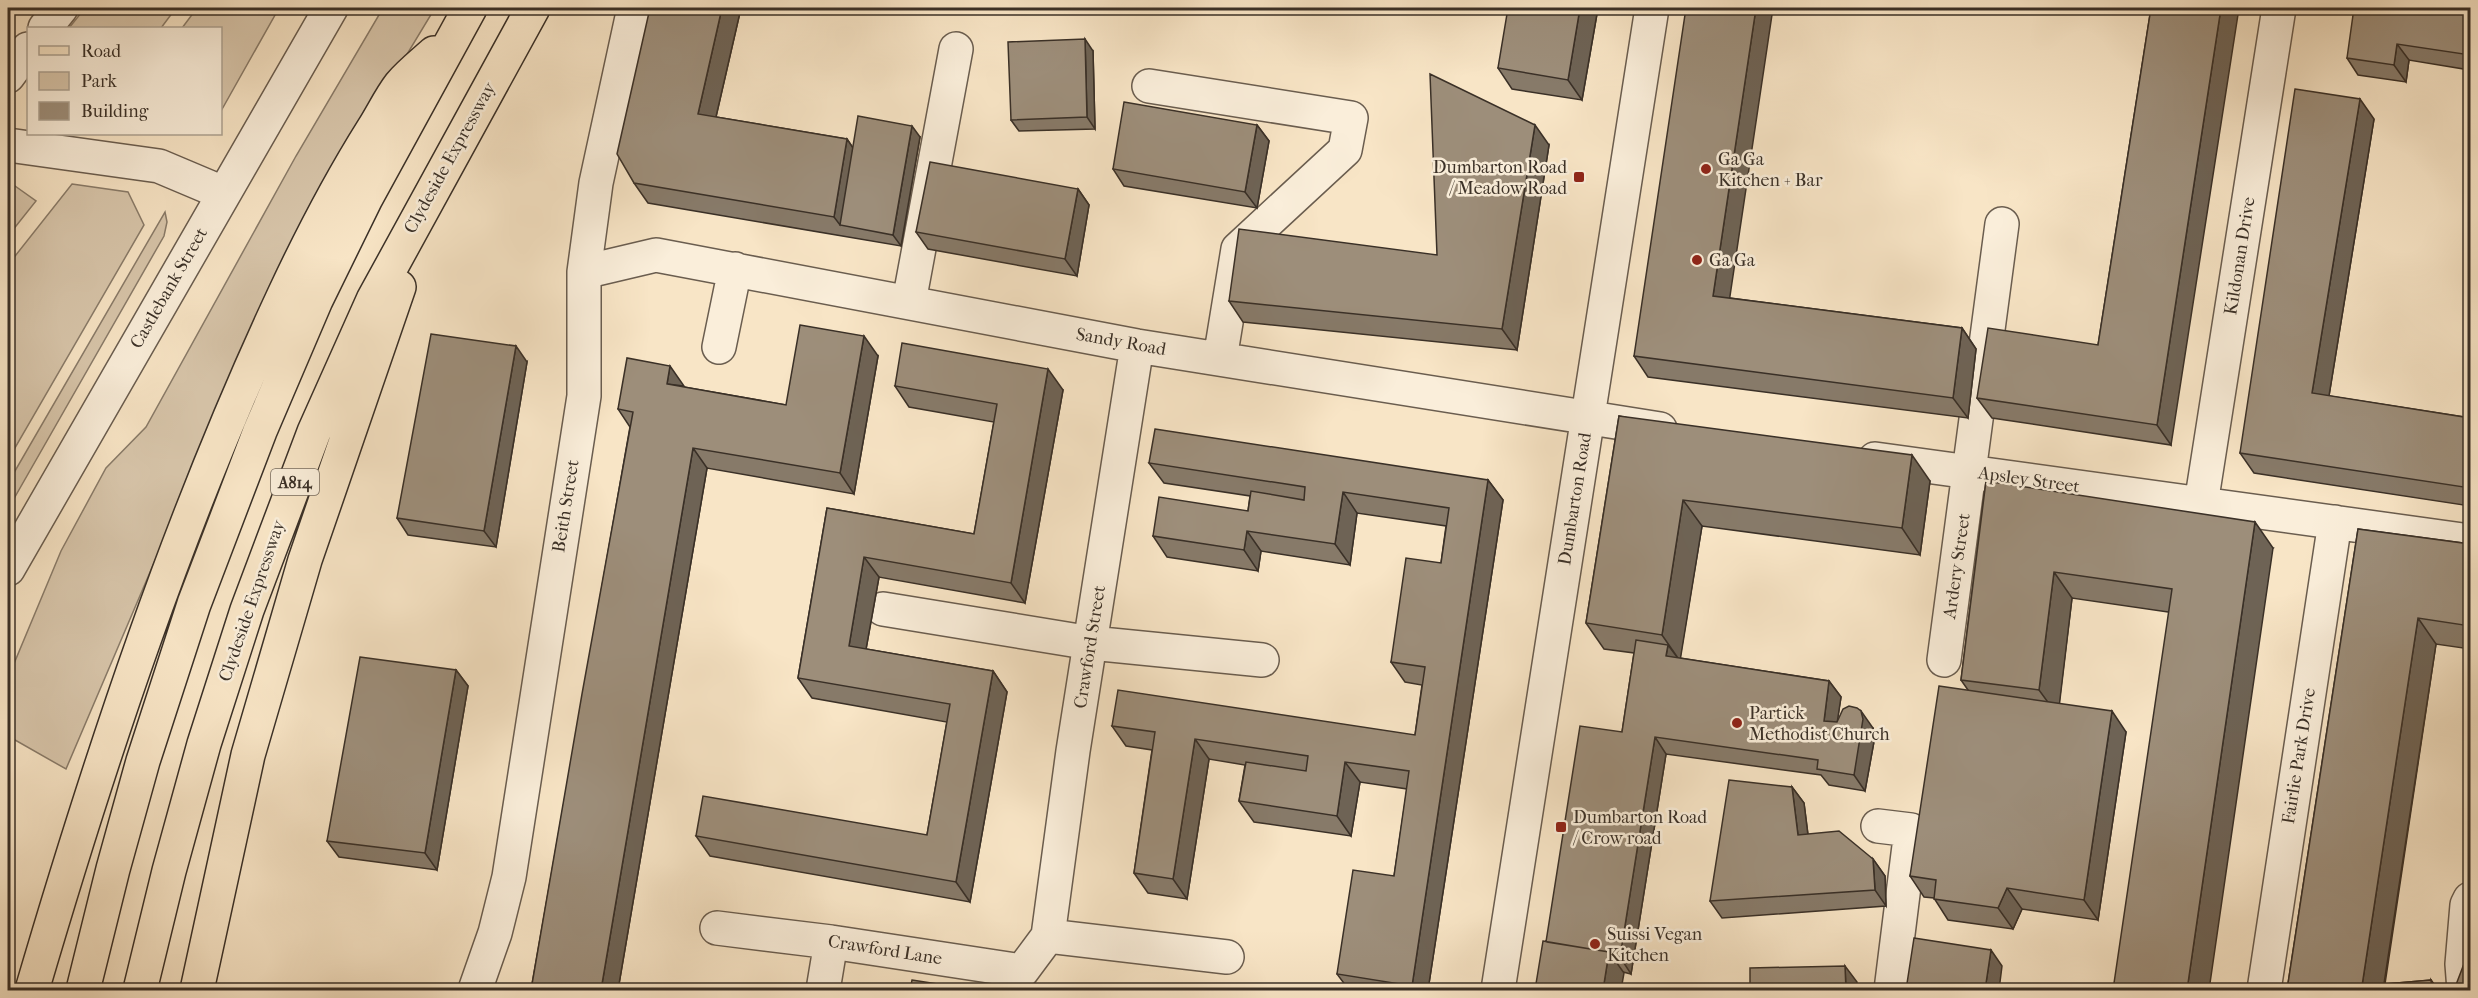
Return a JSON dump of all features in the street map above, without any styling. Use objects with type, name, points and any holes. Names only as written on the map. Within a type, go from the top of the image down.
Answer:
[{"type":"main road","name":"Clydeside Expressway","points":[[140,990],[166,882],[204,744],[247,610],[314,432],[373,300],[435,183],[533,8]]},
{"type":"main road","points":[[32,990],[69,865],[119,712],[178,547],[255,358],[300,261],[347,170],[401,84],[463,19]]},
{"type":"main road","name":"A814","points":[[83,990],[143,761],[194,604],[260,430],[316,300],[366,198],[463,19]]},
{"type":"main road","points":[[197,990],[248,755],[302,572],[435,183]]},
{"type":"street","points":[[46,27],[61,8]]},
{"type":"street","name":"Castlebank Street","points":[[8,569],[331,8]]},
{"type":"street","name":"Dumbarton Road","points":[[1498,990],[1652,8]]},
{"type":"street","name":"Kildonan Drive","points":[[2201,504],[2279,8]]},
{"type":"street","name":"Beith Street","points":[[474,988],[495,933],[509,877],[584,396],[584,272],[596,183],[632,17]]},
{"type":"street","points":[[909,302],[956,49]]},
{"type":"street","points":[[8,76],[27,50]]},
{"type":"street","points":[[1149,86],[1352,118],[1345,150],[1238,249],[1220,359]]},
{"type":"street","points":[[8,145],[159,166],[223,193]]},
{"type":"street","name":"Ardery Street","points":[[1944,660],[2002,224]]},
{"type":"street","name":"Sandy Road","points":[[584,272],[656,255],[1137,346],[1588,419]]},
{"type":"street","points":[[719,347],[735,269]]},
{"type":"street","name":"Crawford Street","points":[[1044,941],[1137,346]]},
{"type":"street","points":[[1588,419],[1691,433]]},
{"type":"street","name":"Apsley Street","points":[[1842,454],[2470,541]]},
{"type":"street","name":"Fairlie Park Drive","points":[[2264,990],[2335,522]]},
{"type":"street","points":[[884,609],[1091,643],[1262,660]]},
{"type":"street","points":[[1878,826],[1911,830],[1891,990]]},
{"type":"street","points":[[2464,990],[2462,964],[2467,905],[2470,899]]},
{"type":"street","name":"Crawford Lane","points":[[717,928],[831,942],[1022,971],[1044,941]]},
{"type":"street","points":[[1044,941],[1227,957]]},
{"type":"street","points":[[823,990],[831,942]]},
{"type":"green space","points":[[85,8],[176,8],[162,27],[70,27]]},
{"type":"green space","points":[[197,8],[279,8],[222,109],[222,27],[183,27]]},
{"type":"green space","points":[[383,8],[435,8],[285,256],[66,769],[8,736],[8,678],[61,551],[106,468],[146,427],[296,156]]},
{"type":"green space","points":[[8,181],[36,201],[8,236]]},
{"type":"green space","points":[[72,184],[128,192],[144,225],[8,460],[8,265]]},
{"type":"green space","points":[[165,212],[167,222],[164,236],[8,509],[8,483]]},
{"type":"building","points":[[650,8],[722,8],[698,114],[847,139],[834,217],[634,183],[617,154]]},
{"type":"building","points":[[1508,8],[1580,8],[1568,80],[1498,68]]},
{"type":"building","points":[[1686,8],[1756,8],[1713,296],[1962,328],[1953,398],[1634,356]]},
{"type":"building","points":[[2151,8],[2221,8],[2157,425],[1977,398],[1988,328],[2098,345]]},
{"type":"building","points":[[2354,8],[2470,8],[2470,55],[2397,44],[2394,65],[2347,58]]},
{"type":"building","points":[[1085,39],[1087,117],[1011,120],[1008,42]]},
{"type":"building","points":[[1430,74],[1535,125],[1502,329],[1229,301],[1239,229],[1437,255]]},
{"type":"building","points":[[2295,89],[2360,99],[2312,393],[2470,418],[2470,488],[2240,453]]},
{"type":"building","points":[[1124,102],[1257,125],[1245,192],[1113,169]]},
{"type":"building","points":[[858,116],[912,126],[893,235],[840,225]]},
{"type":"building","points":[[930,162],[1078,189],[1065,259],[916,232]]},
{"type":"building","points":[[800,325],[864,336],[840,473],[693,448],[601,990],[531,990],[633,412],[618,409],[627,358],[670,366],[667,384],[786,405]]},
{"type":"building","points":[[431,334],[516,346],[484,531],[397,518]]},
{"type":"building","points":[[902,343],[1048,369],[1011,583],[864,557],[849,646],[993,671],[956,882],[696,836],[703,796],[927,835],[950,704],[798,678],[827,508],[974,534],[997,404],[895,386]]},
{"type":"building","points":[[1619,416],[1912,455],[1902,528],[1683,500],[1662,635],[1586,623]]},
{"type":"building","points":[[1155,429],[1488,480],[1412,986],[1337,974],[1353,870],[1394,876],[1409,771],[1345,762],[1337,816],[1239,801],[1246,762],[1306,771],[1308,756],[1195,739],[1173,879],[1134,873],[1155,732],[1112,726],[1118,690],[1415,735],[1425,667],[1391,662],[1406,558],[1441,563],[1449,508],[1343,492],[1335,544],[1247,531],[1244,550],[1153,536],[1159,497],[1248,511],[1251,491],[1304,500],[1305,487],[1149,463]]},
{"type":"building","points":[[1986,481],[2255,522],[2187,990],[2113,990],[2172,589],[2054,572],[2039,690],[1961,680]]},
{"type":"building","points":[[2358,529],[2470,544],[2470,626],[2418,618],[2362,986],[2431,980],[2432,990],[2287,990]]},
{"type":"building","points":[[1636,640],[1668,645],[1666,656],[1829,681],[1824,721],[1837,722],[1843,709],[1849,706],[1861,711],[1863,719],[1854,775],[1817,769],[1818,760],[1655,737],[1620,957],[1612,956],[1609,952],[1546,942],[1580,726],[1622,732]]},
{"type":"building","points":[[360,657],[456,670],[425,853],[327,841]]},
{"type":"building","points":[[1939,686],[2112,711],[2084,900],[2007,888],[1998,908],[1934,899],[1936,880],[1910,876]]},
{"type":"building","points":[[1729,780],[1792,787],[1798,835],[1839,831],[1873,859],[1875,890],[1710,901]]},
{"type":"building","points":[[1914,938],[1991,950],[1985,990],[1906,990]]},
{"type":"building","points":[[1543,941],[1609,952],[1603,990],[1535,990]]},
{"type":"building","points":[[2470,948],[2470,990],[2454,990]]},
{"type":"building","points":[[1845,966],[1846,990],[1750,990],[1750,968]]},
{"type":"building","points":[[912,980],[976,990],[910,990]]},
{"type":"place","name":"Ga Ga Kitchen + Bar","points":[[1706,169]]},
{"type":"place","name":"Dumbarton Road / Meadow Road","points":[[1579,177]]},
{"type":"place","name":"Ga Ga","points":[[1697,260]]},
{"type":"place","name":"Partick Methodist Church","points":[[1737,723]]},
{"type":"place","name":"Dumbarton Road / Crow road","points":[[1561,827]]},
{"type":"place","name":"Suissi Vegan Kitchen","points":[[1595,944]]}]
